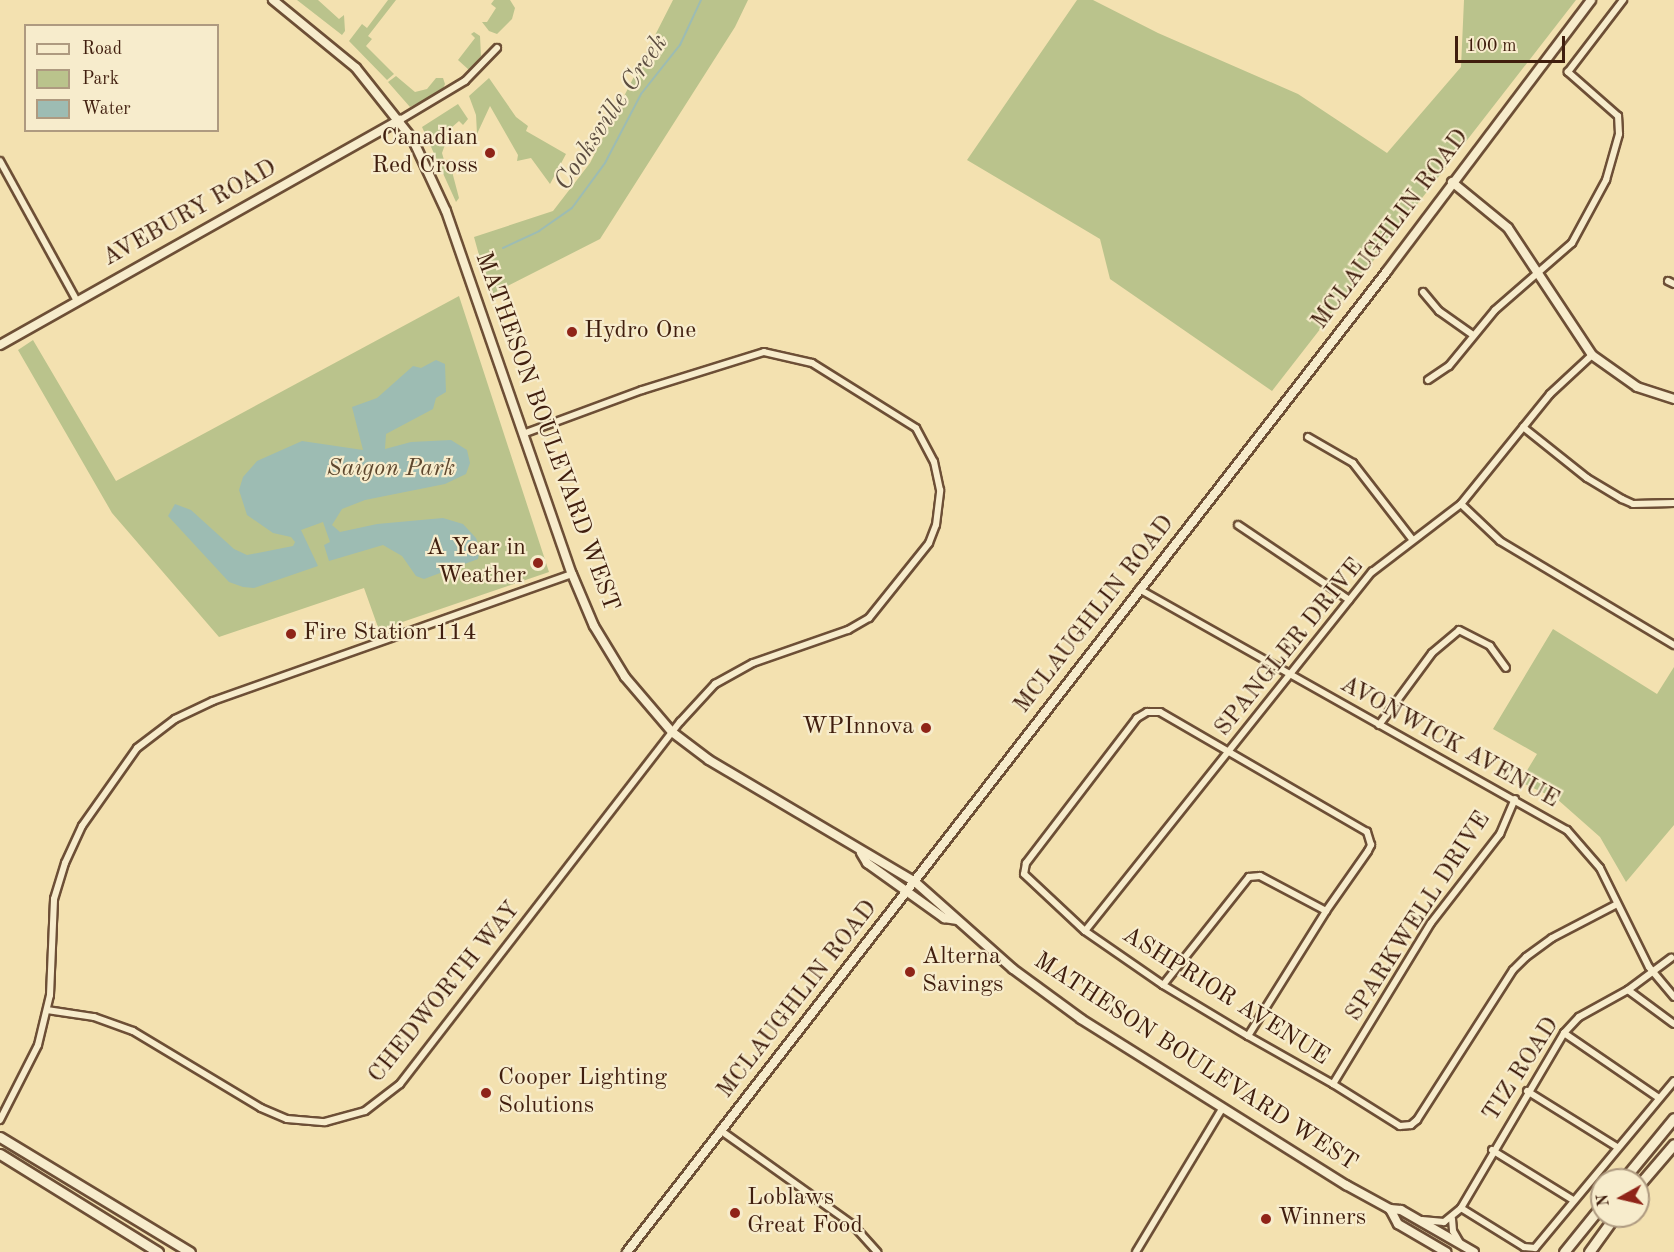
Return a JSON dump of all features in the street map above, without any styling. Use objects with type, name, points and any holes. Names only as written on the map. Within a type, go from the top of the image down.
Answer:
[{"type":"main road","points":[[1633,1168],[1674,1118]]},
{"type":"main road","points":[[0,1137],[190,1252]]},
{"type":"main road","points":[[1650,1172],[1674,1144]]},
{"type":"main road","points":[[0,1154],[158,1252]]},
{"type":"main road","points":[[1564,1252],[1590,1220]]},
{"type":"main road","points":[[1589,1252],[1606,1228]]},
{"type":"street","name":"MATHESON BOULEVARD WEST","points":[[273,0],[352,63],[400,120],[438,191],[572,574],[613,660],[672,732],[709,760],[861,853],[872,854],[914,881],[950,909],[956,920],[1013,969],[1081,1019],[1222,1109],[1390,1209],[1401,1210],[1474,1252]]},
{"type":"street","name":"MCLAUGHLIN ROAD","points":[[627,1252],[1139,590],[1591,0]]},
{"type":"street","points":[[1428,380],[1449,366],[1473,335],[1537,271],[1572,243],[1606,180],[1619,134],[1618,116],[1568,72],[1623,0]]},
{"type":"street","points":[[400,120],[465,81],[497,48]]},
{"type":"street","name":"AVEBURY ROAD","points":[[0,345],[400,120]]},
{"type":"street","points":[[0,161],[77,301]]},
{"type":"street","points":[[1452,182],[1508,228],[1592,355],[1637,387],[1674,399]]},
{"type":"street","points":[[1424,292],[1439,311],[1473,335]]},
{"type":"street","name":"CHEDWORTH WAY","points":[[47,1010],[94,1017],[133,1031],[261,1108],[286,1119],[325,1122],[365,1111],[400,1084],[672,732],[715,684],[753,663],[848,630],[875,613],[929,543],[936,525],[940,490],[934,462],[924,438],[907,420],[812,363],[764,352],[651,387],[523,434]]},
{"type":"street","name":"SPANGLER DRIVE","points":[[1085,931],[1292,676],[1372,572],[1412,539],[1461,504],[1550,394],[1592,355]]},
{"type":"street","points":[[1523,427],[1587,478],[1622,500],[1633,504],[1674,503]]},
{"type":"street","points":[[1308,437],[1353,463],[1412,539]]},
{"type":"street","points":[[1461,504],[1500,541],[1674,645]]},
{"type":"street","points":[[1238,525],[1349,600]]},
{"type":"street","points":[[0,1120],[38,1045],[47,1010],[54,899],[65,864],[82,826],[136,748],[175,719],[213,701],[572,574]]},
{"type":"street","name":"AVONWICK AVENUE","points":[[1139,590],[1567,830],[1600,868],[1653,972],[1674,997]]},
{"type":"street","points":[[1379,725],[1432,653],[1459,630],[1490,646],[1506,668]]},
{"type":"street","name":"ASHPRIOR AVENUE","points":[[1230,750],[1160,712],[1137,718],[1022,871],[1085,931],[1163,985],[1333,1084],[1400,1126],[1411,1125],[1520,963],[1552,938],[1617,904]]},
{"type":"street","points":[[1230,750],[1367,832],[1368,851],[1326,911],[1248,1036]]},
{"type":"street","name":"SPARKWELL DRIVE","points":[[1333,1084],[1431,923],[1500,834],[1515,799]]},
{"type":"street","name":"MATHESON BOULEVARD WEST","points":[[861,853],[867,863],[944,918],[956,920]]},
{"type":"street","points":[[1163,985],[1249,877],[1260,876],[1326,911]]},
{"type":"street","name":"TIZ ROAD","points":[[1452,1219],[1461,1208],[1492,1150],[1564,1033],[1579,1017],[1628,990],[1671,958]]},
{"type":"street","points":[[1628,990],[1674,1024]]},
{"type":"street","points":[[1564,1033],[1659,1098]]},
{"type":"street","points":[[1461,1208],[1530,1249],[1541,1244],[1573,1200],[1674,1082]]},
{"type":"street","points":[[1527,1091],[1617,1147]]},
{"type":"street","points":[[1136,1252],[1222,1109]]},
{"type":"street","points":[[720,1130],[852,1224],[877,1252]]},
{"type":"street","points":[[1492,1150],[1573,1200]]},
{"type":"street","name":"MATHESON BOULEVARD WEST","points":[[1390,1209],[1398,1224],[1446,1252]]},
{"type":"street","points":[[1416,1219],[1439,1223],[1452,1219],[1453,1231],[1462,1245]]},
{"type":"green space","points":[[297,0],[318,0],[339,19],[344,15],[345,31],[342,35]]},
{"type":"green space","points":[[388,0],[396,0],[368,36],[372,39],[366,46],[394,74],[387,80],[349,41],[362,24],[367,28]]},
{"type":"green space","points":[[494,0],[510,0],[515,8],[512,19],[497,34],[489,31],[482,22],[487,22],[496,8],[491,4]]},
{"type":"green space","points":[[673,0],[748,0],[735,27],[600,239],[490,295],[474,237],[553,211],[590,163]]},
{"type":"green space","points":[[1077,0],[1093,0],[1158,33],[1298,94],[1387,153],[1461,67],[1464,0],[1576,0],[1272,391],[1110,279],[1100,239],[967,160]]},
{"type":"green space","points":[[474,32],[480,36],[481,56],[469,70],[458,60],[475,38],[471,34]]},
{"type":"green space","points":[[396,76],[415,92],[427,89],[436,78],[443,78],[445,84],[442,91],[410,107],[388,82]]},
{"type":"green space","points":[[489,78],[516,117],[528,126],[526,131],[566,154],[550,184],[531,158],[517,161],[518,155],[490,106],[477,134],[476,115],[469,96]]},
{"type":"green space","points":[[458,104],[468,119],[463,125],[459,121],[451,128],[442,153],[444,160],[449,160],[459,198],[456,202],[422,127]]},
{"type":"green space","name":"Saigon Park","points":[[459,296],[549,572],[379,630],[364,588],[219,637],[112,513],[18,350],[33,340],[116,481]]},
{"type":"green space","points":[[1553,629],[1657,694],[1674,667],[1674,825],[1626,882],[1600,837],[1557,799],[1520,782],[1537,754],[1493,729]]},
{"type":"water","points":[[436,360],[445,364],[446,392],[436,398],[433,409],[386,434],[385,449],[411,442],[451,440],[467,450],[470,463],[466,474],[445,484],[365,500],[342,509],[332,525],[340,532],[377,524],[443,518],[463,524],[476,538],[480,549],[478,559],[424,579],[416,576],[402,556],[383,545],[329,561],[324,545],[330,542],[323,522],[301,530],[318,566],[254,588],[243,587],[229,582],[168,516],[175,504],[191,510],[234,549],[247,555],[293,546],[295,542],[291,537],[273,533],[247,515],[239,490],[243,477],[257,461],[302,441],[363,450],[352,407],[377,398],[413,366],[421,368]]},
{"type":"waterway","name":"Cooksville Creek","points":[[503,248],[539,231],[572,208],[605,163],[641,94],[680,45],[701,0]]},
{"type":"place","name":"Canadian Red Cross","points":[[490,153]]},
{"type":"place","name":"Hydro One","points":[[572,332]]},
{"type":"place","name":"A Year in Weather","points":[[538,563]]},
{"type":"place","name":"Fire Station 114","points":[[291,634]]},
{"type":"place","name":"WPInnova","points":[[926,728]]},
{"type":"place","name":"Alterna Savings","points":[[910,972]]},
{"type":"place","name":"Cooper Lighting Solutions","points":[[486,1093]]},
{"type":"place","name":"Loblaws Great Food","points":[[735,1213]]},
{"type":"place","name":"Winners","points":[[1266,1219]]}]
